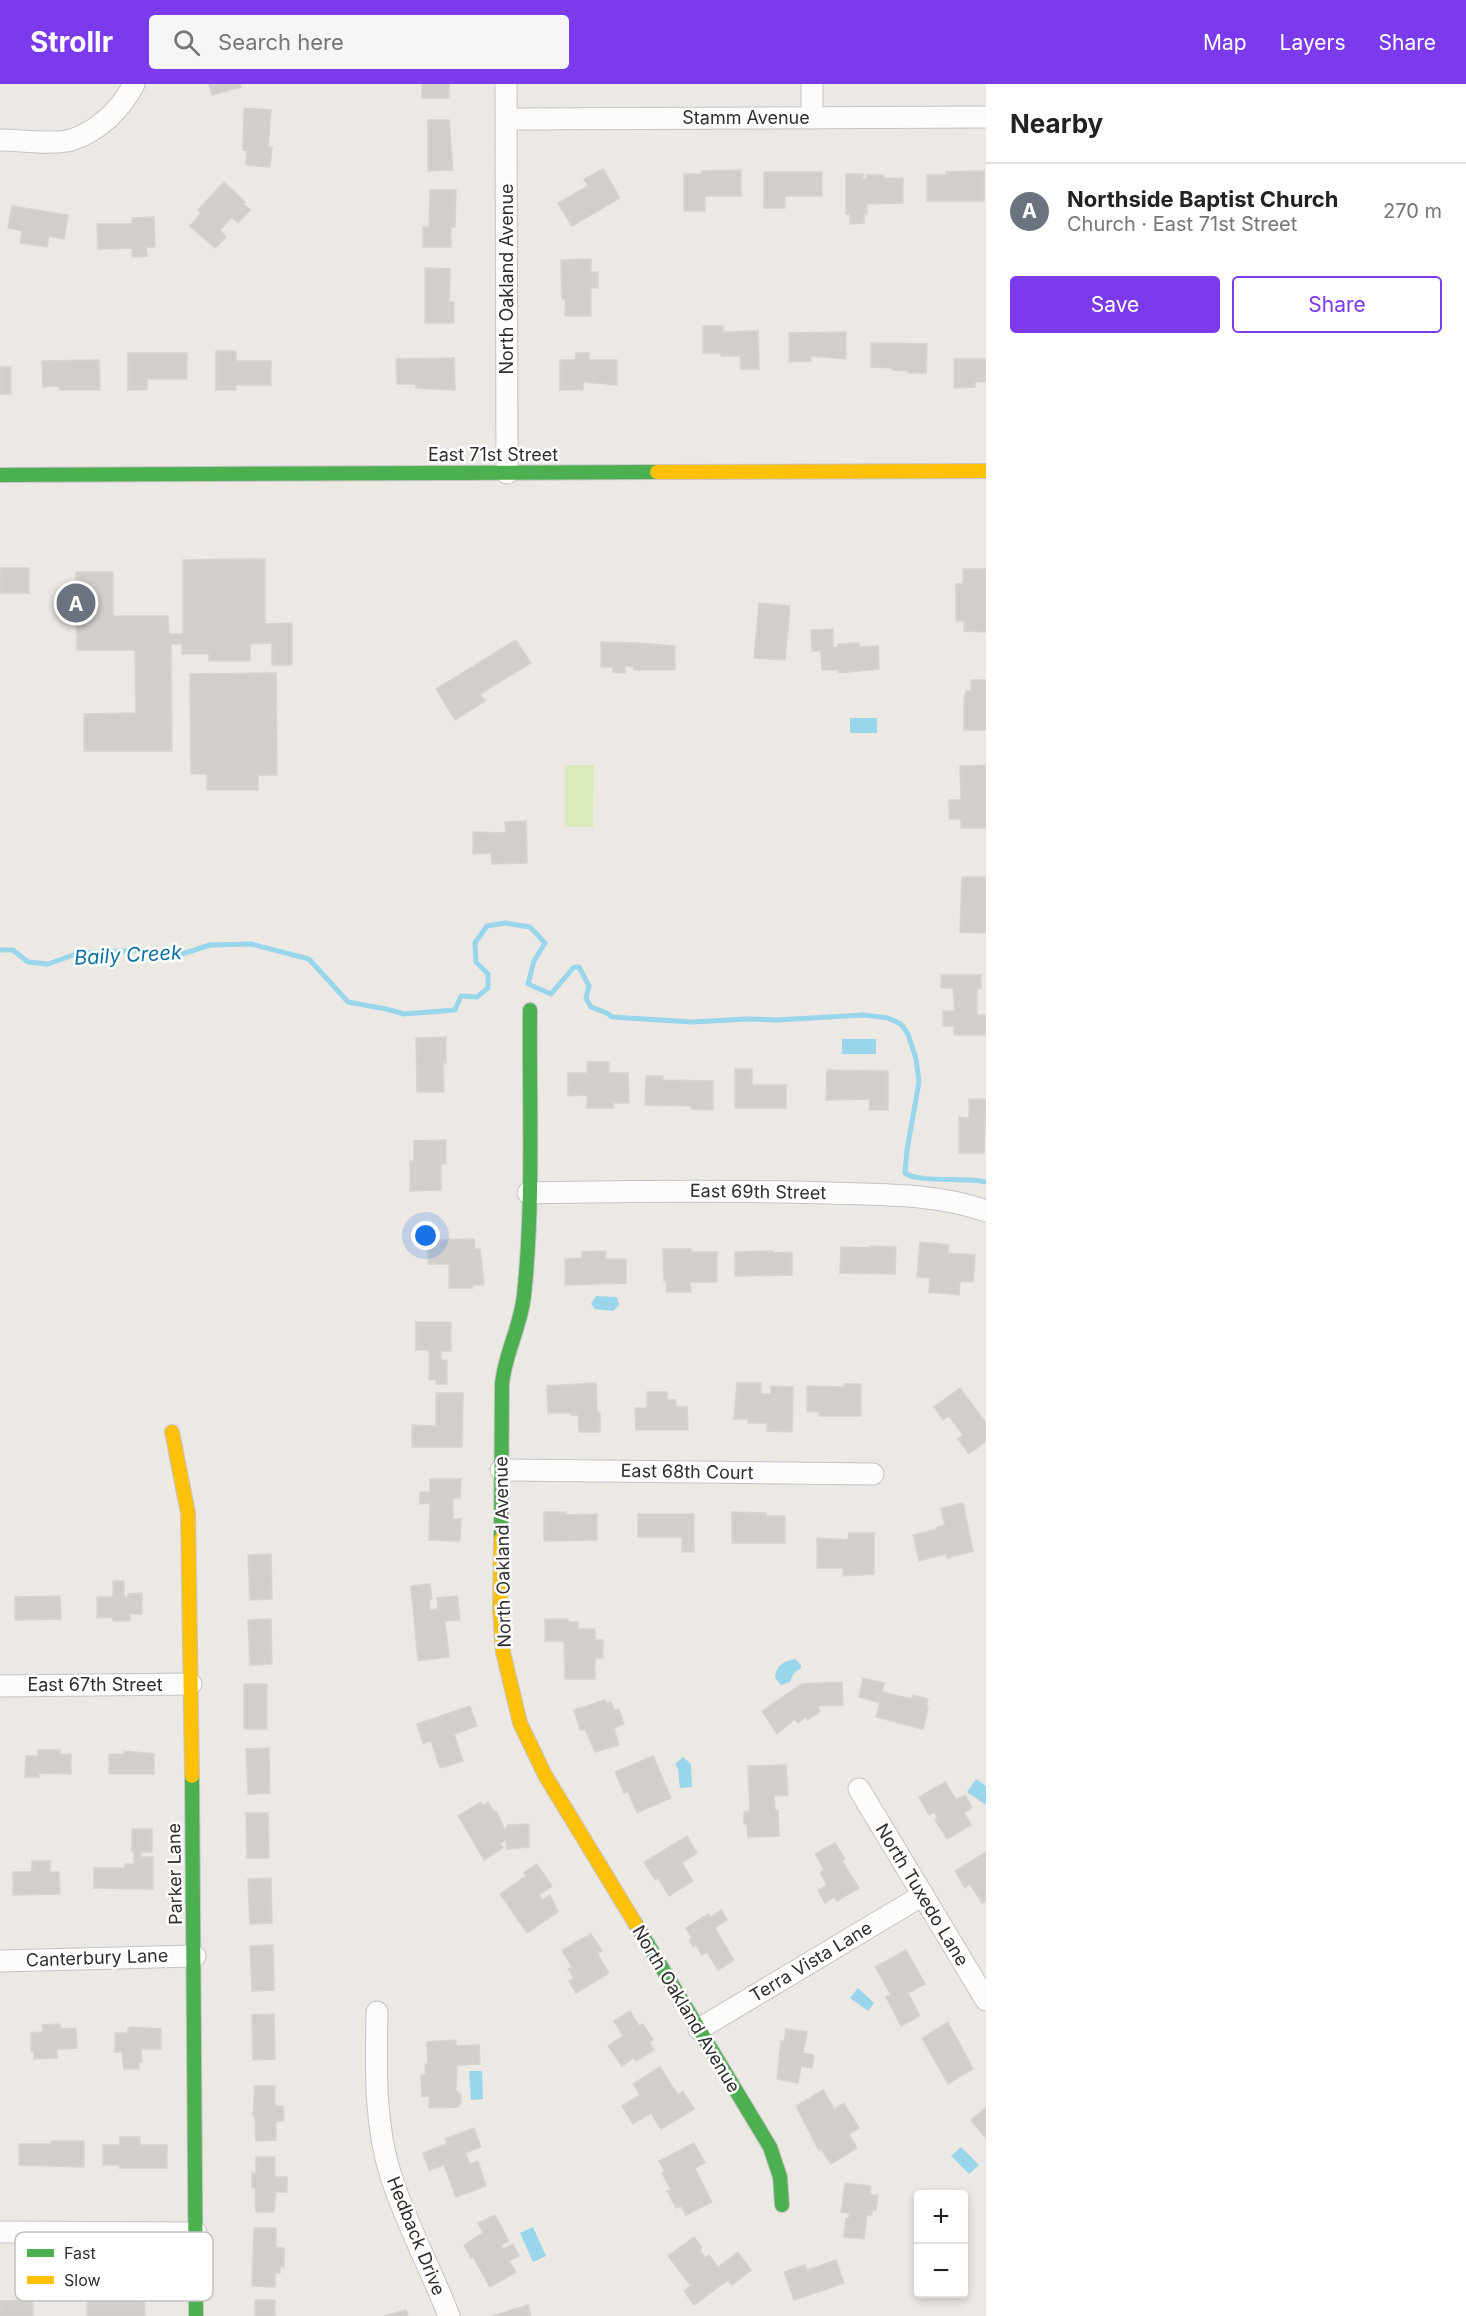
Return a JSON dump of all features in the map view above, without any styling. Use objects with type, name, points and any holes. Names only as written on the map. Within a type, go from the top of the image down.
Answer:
[{"type":"street","points":[[0,140],[70,140],[96,127],[113,113],[123,103],[134,84]]},
{"type":"street","name":"North Oakland Avenue","points":[[506,84],[507,473]]},
{"type":"street","points":[[812,84],[812,118]]},
{"type":"street","name":"Stamm Avenue","points":[[507,119],[986,117]]},
{"type":"street","name":"East 71st Street","points":[[0,475],[986,471]]},
{"type":"street","name":"North Oakland Avenue","points":[[530,1010],[528,1192],[522,1306],[502,1378],[501,1636],[507,1676],[520,1723],[545,1775],[770,2147],[780,2177],[782,2205]]},
{"type":"street","name":"East 69th Street","points":[[528,1192],[723,1190],[915,1197],[970,1205],[986,1211]]},
{"type":"street","name":"Parker Lane","points":[[172,1432],[188,1513],[195,1956],[196,2232]]},
{"type":"street","name":"East 68th Court","points":[[501,1470],[873,1474]]},
{"type":"street","name":"East 67th Street","points":[[0,1686],[191,1684]]},
{"type":"street","name":"North Tuxedo Lane","points":[[859,1789],[986,2000]]},
{"type":"street","name":"Terra Vista Lane","points":[[699,2030],[923,1895]]},
{"type":"street","name":"Canterbury Lane","points":[[0,1961],[195,1956]]},
{"type":"street","name":"Hedback Drive","points":[[377,2012],[377,2095],[385,2152],[401,2207],[449,2316]]},
{"type":"street","points":[[0,2232],[15,2232]]},
{"type":"green space","points":[[565,765],[594,765],[593,827],[565,827]]},
{"type":"water","points":[[850,718],[877,718],[877,733],[850,733]]},
{"type":"water","points":[[842,1039],[876,1039],[876,1054],[842,1054]]},
{"type":"water","points":[[596,1296],[617,1297],[619,1305],[613,1311],[595,1309],[591,1304]]},
{"type":"water","points":[[795,1659],[801,1668],[793,1674],[790,1682],[781,1685],[775,1678],[777,1670],[787,1661]]},
{"type":"water","points":[[683,1757],[691,1764],[692,1787],[680,1788],[678,1769],[675,1764]]},
{"type":"water","points":[[976,1779],[986,1786],[986,1805],[967,1792]]},
{"type":"water","points":[[858,1988],[874,2003],[868,2011],[850,1998]]},
{"type":"water","points":[[469,2071],[482,2071],[483,2099],[471,2100]]},
{"type":"water","points":[[961,2147],[979,2165],[969,2174],[951,2156]]},
{"type":"water","points":[[533,2227],[546,2256],[533,2262],[520,2233]]},
{"type":"building","points":[[209,84],[240,84],[241,87],[212,95]]},
{"type":"building","points":[[422,84],[449,84],[449,98],[422,98]]},
{"type":"building","points":[[244,108],[271,110],[268,147],[272,147],[270,167],[246,165],[247,151],[243,150]]},
{"type":"building","points":[[428,120],[449,120],[453,170],[428,171]]},
{"type":"building","points":[[603,169],[620,198],[572,226],[558,203],[588,186],[584,179]]},
{"type":"building","points":[[741,170],[741,196],[705,196],[705,211],[684,211],[684,174]]},
{"type":"building","points":[[984,171],[984,201],[927,201],[927,175]]},
{"type":"building","points":[[764,172],[822,172],[822,196],[785,196],[785,208],[764,208]]},
{"type":"building","points":[[846,174],[863,174],[863,179],[866,179],[866,175],[903,178],[903,203],[867,204],[864,223],[850,224],[850,214],[846,214]]},
{"type":"building","points":[[224,182],[250,210],[238,223],[232,217],[220,230],[226,237],[215,248],[190,226],[201,213],[198,210]]},
{"type":"building","points":[[430,190],[456,190],[455,227],[451,227],[451,247],[423,247],[423,227],[429,227]]},
{"type":"building","points":[[12,206],[68,215],[64,239],[49,236],[47,247],[20,243],[22,231],[8,228]]},
{"type":"building","points":[[154,217],[155,247],[146,247],[147,256],[132,257],[132,248],[98,249],[97,224],[132,224],[132,218]]},
{"type":"building","points":[[591,259],[591,272],[598,272],[598,288],[591,288],[591,316],[565,316],[561,260]]},
{"type":"building","points":[[425,268],[450,269],[449,302],[454,302],[454,323],[425,323]]},
{"type":"building","points":[[703,326],[723,326],[723,332],[758,331],[759,369],[741,369],[740,356],[703,353]]},
{"type":"building","points":[[846,332],[846,359],[811,356],[811,361],[789,362],[789,333]]},
{"type":"building","points":[[871,343],[927,344],[926,373],[908,373],[908,371],[892,370],[892,368],[871,367]]},
{"type":"building","points":[[216,351],[236,351],[236,361],[271,361],[271,385],[236,385],[236,390],[216,390]]},
{"type":"building","points":[[128,353],[187,353],[187,379],[147,379],[147,390],[128,390]]},
{"type":"building","points":[[576,353],[589,353],[589,360],[617,360],[617,385],[583,382],[583,390],[560,390],[560,360],[576,360]]},
{"type":"building","points":[[454,358],[455,390],[416,388],[416,384],[397,384],[396,359]]},
{"type":"building","points":[[954,359],[986,359],[986,382],[975,382],[975,387],[954,388]]},
{"type":"building","points":[[99,360],[100,390],[60,390],[59,386],[43,387],[42,361]]},
{"type":"building","points":[[0,367],[11,367],[11,394],[0,394]]},
{"type":"building","points":[[265,559],[265,624],[292,623],[292,665],[272,665],[272,643],[250,644],[250,661],[209,661],[209,654],[182,654],[182,644],[171,644],[172,751],[84,751],[84,714],[136,713],[135,650],[77,650],[76,572],[113,572],[113,616],[168,616],[169,634],[183,634],[183,560]]},
{"type":"building","points":[[0,568],[29,568],[29,593],[0,593]]},
{"type":"building","points":[[963,569],[986,569],[986,632],[964,631],[964,621],[956,621],[956,584],[963,584]]},
{"type":"building","points":[[759,603],[790,606],[785,660],[754,658]]},
{"type":"building","points":[[833,629],[833,647],[838,647],[838,644],[859,643],[859,647],[878,646],[879,669],[838,673],[838,670],[822,670],[821,651],[812,651],[811,630]]},
{"type":"building","points":[[516,640],[531,663],[480,694],[485,701],[455,720],[436,689]]},
{"type":"building","points":[[601,642],[675,646],[675,670],[634,670],[634,667],[625,666],[625,673],[613,672],[613,667],[601,667]]},
{"type":"building","points":[[276,673],[277,775],[258,775],[258,790],[207,790],[207,774],[191,774],[190,674]]},
{"type":"building","points":[[971,680],[986,680],[986,730],[964,730],[964,699],[966,691],[971,691]]},
{"type":"building","points":[[986,765],[986,828],[961,828],[961,819],[949,819],[949,800],[961,800],[960,766]]},
{"type":"building","points":[[526,821],[527,863],[492,864],[491,853],[473,854],[473,832],[506,833],[505,822]]},
{"type":"building","points":[[962,877],[986,877],[986,933],[960,932]]},
{"type":"building","points":[[941,975],[981,975],[981,989],[977,989],[977,1015],[986,1015],[986,1035],[954,1035],[954,1026],[943,1026],[943,1011],[954,1011],[954,997],[953,988],[941,988]]},
{"type":"building","points":[[446,1037],[446,1063],[443,1063],[444,1092],[417,1092],[416,1038]]},
{"type":"building","points":[[587,1062],[609,1062],[609,1073],[628,1073],[629,1103],[613,1103],[613,1108],[587,1108],[587,1095],[568,1096],[568,1073],[587,1073]]},
{"type":"building","points":[[735,1069],[752,1069],[752,1085],[786,1085],[786,1108],[735,1108]]},
{"type":"building","points":[[827,1070],[888,1071],[888,1110],[869,1110],[870,1099],[826,1100]]},
{"type":"building","points":[[646,1076],[663,1076],[663,1080],[713,1081],[713,1110],[691,1109],[691,1106],[645,1105]]},
{"type":"building","points":[[969,1099],[986,1099],[984,1153],[959,1153],[959,1117],[969,1118]]},
{"type":"building","points":[[446,1140],[446,1164],[441,1164],[441,1190],[410,1191],[410,1161],[414,1161],[414,1141]]},
{"type":"building","points":[[474,1239],[475,1249],[480,1249],[484,1285],[473,1285],[473,1288],[449,1288],[449,1264],[428,1264],[428,1240]]},
{"type":"building","points":[[920,1242],[949,1245],[948,1253],[975,1255],[973,1282],[960,1281],[959,1295],[929,1292],[930,1278],[917,1277]]},
{"type":"building","points":[[870,1246],[896,1247],[895,1274],[840,1273],[841,1247],[870,1248]]},
{"type":"building","points":[[663,1249],[717,1252],[717,1282],[690,1282],[691,1292],[667,1292],[666,1281],[664,1281]]},
{"type":"building","points":[[606,1251],[606,1259],[626,1259],[626,1283],[565,1285],[565,1259],[582,1258],[582,1252]]},
{"type":"building","points":[[773,1251],[773,1253],[792,1252],[792,1275],[735,1276],[735,1252]]},
{"type":"building","points":[[416,1322],[451,1322],[451,1351],[441,1351],[441,1360],[447,1360],[447,1384],[436,1384],[436,1380],[429,1380],[429,1350],[416,1350]]},
{"type":"building","points":[[596,1383],[600,1432],[579,1432],[578,1415],[548,1413],[547,1386]]},
{"type":"building","points":[[737,1383],[761,1383],[761,1394],[771,1394],[771,1386],[793,1387],[792,1432],[767,1431],[767,1423],[748,1423],[748,1419],[734,1419]]},
{"type":"building","points":[[844,1384],[861,1384],[861,1416],[819,1416],[819,1412],[807,1411],[807,1386],[844,1387]]},
{"type":"building","points":[[960,1388],[986,1423],[986,1441],[969,1454],[958,1439],[963,1435],[949,1416],[943,1420],[934,1407]]},
{"type":"building","points":[[647,1392],[667,1392],[667,1400],[676,1400],[676,1407],[687,1407],[688,1430],[636,1430],[635,1408],[647,1408]]},
{"type":"building","points":[[436,1393],[463,1393],[462,1447],[412,1447],[412,1425],[436,1426]]},
{"type":"building","points":[[430,1479],[461,1479],[460,1498],[453,1498],[453,1519],[461,1519],[460,1541],[429,1540],[430,1503],[420,1504],[420,1492],[430,1492]]},
{"type":"building","points":[[963,1503],[973,1551],[947,1558],[946,1554],[919,1561],[913,1535],[945,1525],[941,1508]]},
{"type":"building","points":[[544,1512],[566,1512],[566,1515],[597,1514],[597,1540],[544,1541]]},
{"type":"building","points":[[732,1512],[785,1516],[785,1543],[732,1543]]},
{"type":"building","points":[[638,1514],[694,1514],[694,1552],[682,1552],[682,1537],[638,1537]]},
{"type":"building","points":[[849,1533],[874,1533],[874,1574],[843,1576],[843,1568],[817,1568],[817,1538],[848,1540]]},
{"type":"building","points":[[271,1554],[272,1599],[250,1600],[248,1555]]},
{"type":"building","points":[[113,1581],[124,1581],[124,1597],[128,1597],[128,1594],[142,1593],[142,1614],[130,1614],[130,1621],[113,1621],[113,1617],[97,1618],[97,1597],[113,1597]]},
{"type":"building","points":[[430,1584],[432,1599],[429,1600],[430,1610],[438,1609],[437,1598],[457,1596],[460,1620],[445,1621],[449,1657],[418,1661],[411,1586]]},
{"type":"building","points":[[60,1596],[61,1619],[15,1620],[15,1597]]},
{"type":"building","points":[[271,1619],[272,1664],[250,1665],[248,1620]]},
{"type":"building","points":[[545,1619],[568,1619],[568,1622],[578,1622],[578,1629],[595,1629],[595,1640],[603,1640],[603,1658],[595,1658],[595,1679],[565,1679],[564,1641],[545,1641]]},
{"type":"building","points":[[863,1678],[884,1683],[882,1692],[912,1699],[913,1695],[928,1699],[923,1729],[876,1717],[880,1703],[859,1697]]},
{"type":"building","points":[[842,1682],[843,1705],[817,1706],[820,1711],[808,1720],[806,1717],[798,1723],[795,1719],[777,1734],[762,1711],[802,1684]]},
{"type":"building","points":[[244,1684],[267,1684],[267,1729],[244,1729]]},
{"type":"building","points":[[605,1700],[606,1704],[611,1702],[614,1710],[619,1709],[624,1724],[614,1728],[619,1745],[595,1752],[585,1729],[580,1730],[574,1710]]},
{"type":"building","points":[[470,1706],[477,1726],[454,1734],[463,1761],[440,1768],[431,1741],[423,1744],[417,1724]]},
{"type":"building","points":[[269,1748],[270,1793],[248,1794],[246,1749]]},
{"type":"building","points":[[38,1750],[60,1750],[60,1754],[71,1754],[71,1774],[39,1773],[39,1777],[25,1777],[26,1756],[38,1756]]},
{"type":"building","points":[[124,1751],[154,1754],[154,1774],[109,1774],[109,1754],[124,1754]]},
{"type":"building","points":[[653,1756],[671,1798],[637,1813],[628,1792],[624,1793],[615,1772]]},
{"type":"building","points":[[786,1765],[788,1795],[774,1796],[775,1810],[778,1810],[779,1836],[748,1837],[747,1824],[744,1824],[744,1812],[750,1811],[748,1766]]},
{"type":"building","points":[[945,1782],[956,1800],[965,1795],[972,1807],[964,1813],[971,1825],[947,1839],[935,1820],[938,1818],[934,1812],[929,1815],[919,1797]]},
{"type":"building","points":[[481,1802],[483,1806],[488,1802],[494,1812],[496,1811],[506,1832],[507,1825],[529,1824],[529,1847],[507,1849],[506,1840],[500,1844],[503,1848],[484,1860],[458,1816]]},
{"type":"building","points":[[246,1813],[268,1813],[269,1858],[247,1858]]},
{"type":"building","points":[[132,1829],[152,1829],[152,1852],[141,1852],[141,1857],[153,1857],[153,1889],[94,1888],[94,1868],[125,1868],[125,1864],[134,1864]]},
{"type":"building","points":[[687,1836],[697,1853],[682,1863],[693,1881],[669,1896],[658,1878],[655,1880],[644,1862]]},
{"type":"building","points":[[835,1843],[845,1859],[842,1861],[859,1888],[837,1901],[834,1897],[825,1903],[818,1890],[827,1885],[820,1873],[824,1870],[815,1854]]},
{"type":"building","points":[[986,1852],[986,1901],[982,1903],[970,1884],[965,1888],[955,1871]]},
{"type":"building","points":[[32,1861],[50,1861],[50,1872],[59,1872],[60,1894],[13,1895],[13,1872],[32,1872]]},
{"type":"building","points":[[537,1864],[552,1886],[539,1895],[542,1900],[550,1895],[558,1912],[527,1933],[500,1894],[526,1876],[524,1873]]},
{"type":"building","points":[[271,1878],[272,1923],[250,1924],[248,1879]]},
{"type":"building","points":[[721,1910],[727,1920],[715,1928],[734,1960],[718,1970],[707,1952],[702,1955],[696,1945],[693,1947],[689,1940],[692,1938],[686,1928],[708,1914],[710,1917]]},
{"type":"building","points":[[591,1934],[602,1951],[597,1953],[609,1973],[576,1993],[569,1981],[574,1978],[568,1969],[572,1967],[562,1950]]},
{"type":"building","points":[[273,1945],[274,1990],[252,1991],[250,1946]]},
{"type":"building","points":[[906,1950],[925,1984],[908,1993],[920,2016],[901,2026],[886,1997],[891,1995],[875,1967]]},
{"type":"building","points":[[630,2011],[639,2026],[643,2024],[653,2040],[649,2042],[654,2050],[622,2066],[608,2046],[623,2036],[614,2021]]},
{"type":"building","points":[[274,2014],[275,2059],[253,2060],[252,2015]]},
{"type":"building","points":[[948,2022],[973,2069],[948,2084],[922,2038]]},
{"type":"building","points":[[60,2024],[61,2029],[76,2028],[77,2048],[57,2049],[57,2058],[34,2059],[34,2052],[31,2052],[31,2033],[43,2032],[42,2025]]},
{"type":"building","points":[[130,2027],[161,2029],[161,2049],[141,2049],[142,2062],[139,2062],[139,2069],[124,2069],[122,2052],[115,2052],[115,2033],[128,2033]]},
{"type":"building","points":[[786,2029],[807,2032],[803,2053],[814,2055],[812,2068],[801,2066],[798,2083],[777,2079],[781,2041],[784,2042]]},
{"type":"building","points":[[456,2040],[456,2046],[479,2045],[480,2064],[457,2065],[456,2091],[461,2094],[458,2107],[429,2108],[429,2096],[422,2097],[421,2075],[426,2075],[425,2064],[428,2064],[427,2042]]},
{"type":"building","points":[[660,2067],[678,2095],[683,2091],[694,2109],[661,2129],[651,2113],[633,2124],[622,2106],[640,2095],[633,2084]]},
{"type":"building","points":[[255,2086],[275,2086],[275,2106],[283,2106],[284,2121],[276,2121],[276,2140],[256,2141],[255,2116],[253,2116]]},
{"type":"building","points":[[823,2090],[834,2109],[844,2103],[859,2128],[849,2134],[857,2148],[831,2164],[821,2149],[819,2151],[796,2106]]},
{"type":"building","points":[[986,2107],[986,2138],[971,2120]]},
{"type":"building","points":[[474,2128],[481,2147],[465,2153],[470,2164],[478,2161],[486,2186],[456,2197],[444,2165],[429,2170],[423,2153],[447,2144],[445,2139]]},
{"type":"building","points":[[120,2137],[140,2137],[140,2145],[167,2145],[167,2168],[119,2168],[119,2165],[103,2165],[103,2145],[120,2145]]},
{"type":"building","points":[[51,2141],[84,2141],[84,2167],[19,2165],[19,2144],[51,2144]]},
{"type":"building","points":[[694,2143],[705,2163],[695,2168],[712,2202],[686,2215],[681,2206],[676,2208],[667,2191],[671,2190],[662,2173],[665,2172],[659,2161]]},
{"type":"building","points":[[256,2157],[275,2157],[275,2177],[287,2177],[287,2192],[276,2192],[274,2212],[256,2212],[252,2173],[256,2173]]},
{"type":"building","points":[[845,2183],[871,2186],[870,2195],[878,2195],[876,2210],[872,2209],[872,2215],[867,2215],[864,2239],[844,2237],[846,2218],[849,2218],[849,2213],[841,2212]]},
{"type":"building","points":[[495,2215],[509,2241],[501,2245],[503,2249],[513,2244],[519,2256],[509,2261],[516,2272],[490,2287],[464,2245],[483,2233],[478,2223]]},
{"type":"building","points":[[254,2228],[276,2228],[276,2247],[284,2248],[284,2267],[280,2267],[280,2273],[275,2273],[275,2287],[252,2286]]},
{"type":"building","points":[[694,2237],[702,2248],[700,2250],[705,2258],[709,2255],[718,2267],[738,2252],[751,2270],[732,2285],[728,2280],[694,2305],[684,2291],[691,2286],[668,2256]]},
{"type":"building","points":[[836,2260],[844,2283],[794,2300],[784,2272],[805,2265],[807,2270]]},
{"type":"building","points":[[255,2300],[275,2300],[275,2316],[255,2316]]},
{"type":"building","points":[[0,2301],[33,2301],[33,2316],[0,2316]]},
{"type":"building","points":[[87,2301],[144,2301],[145,2316],[87,2316]]},
{"type":"building","points":[[528,2305],[531,2316],[492,2316]]},
{"type":"building","points":[[406,2310],[408,2316],[384,2316]]},
{"type":"waterway","name":"Baily Creek","points":[[0,950],[13,950],[28,962],[48,964],[79,953],[143,950],[182,954],[210,945],[251,944],[309,959],[348,1002],[404,1014],[455,1010],[461,996],[477,997],[488,988],[488,974],[476,962],[475,943],[487,926],[505,923],[530,927],[545,943],[534,961],[528,984],[551,994],[574,967],[579,967],[589,986],[586,998],[591,1007],[612,1017],[692,1022],[864,1015],[888,1018],[901,1024],[908,1034],[916,1059],[919,1082],[905,1173],[920,1178],[986,1182]]},
{"type":"traffic: fast","points":[[0,475],[657,472]]},
{"type":"traffic: fast","points":[[501,1539],[502,1384],[524,1295],[529,1224],[530,1010]]},
{"type":"traffic: fast","points":[[192,1776],[195,2232]]},
{"type":"traffic: fast","points":[[635,1923],[770,2147],[780,2177],[782,2205]]},
{"type":"traffic: fast","points":[[196,2301],[196,2316]]},
{"type":"traffic: slow","points":[[657,472],[986,471]]},
{"type":"traffic: slow","points":[[172,1432],[188,1513],[192,1776]]},
{"type":"traffic: slow","points":[[501,1539],[500,1611],[503,1652],[520,1723],[545,1775],[635,1923]]},
{"type":"place","name":"Northside Baptist Church","points":[[76,603]]}]
